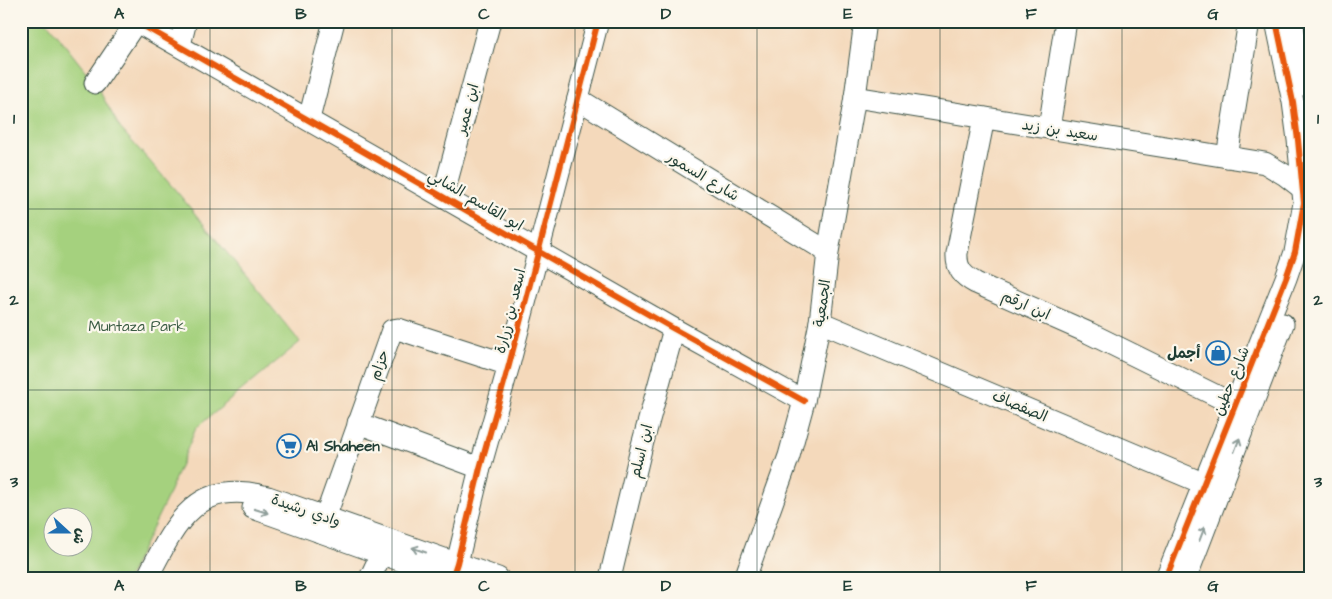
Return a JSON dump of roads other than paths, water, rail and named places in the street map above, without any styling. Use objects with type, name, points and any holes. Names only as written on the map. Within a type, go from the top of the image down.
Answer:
[{"type":"street","name":"ابو القاسم الشابي","points":[[95,83],[135,21],[674,329],[804,401]]},
{"type":"street","points":[[180,46],[186,21]]},
{"type":"street","points":[[309,119],[334,21]]},
{"type":"street","name":"ابن عمير","points":[[443,196],[490,21]]},
{"type":"street","name":"اسعد بن زرارة","points":[[453,573],[598,21]]},
{"type":"street","name":"الجمعية","points":[[745,578],[789,456],[804,401],[820,322],[828,252],[856,97],[865,21]]},
{"type":"street","points":[[1048,128],[1066,21]]},
{"type":"street","points":[[1227,157],[1249,21]]},
{"type":"street","points":[[1276,21],[1293,102],[1305,137]]},
{"type":"street","points":[[1265,164],[1284,154],[1305,137],[1307,90],[1292,21]]},
{"type":"street","name":"سعيد بن زيد","points":[[856,97],[1265,164],[1286,175],[1304,189]]},
{"type":"street","name":"شارع السمور","points":[[578,100],[828,252]]},
{"type":"street","name":"ابن ارقم","points":[[984,118],[957,253],[957,263],[960,272],[976,283],[1090,333],[1235,405]]},
{"type":"street","name":"شارع حطين","points":[[1186,578],[1235,405],[1292,260],[1301,227],[1304,203],[1305,137]]},
{"type":"street","name":"شارع حطين","points":[[1166,578],[1212,487],[1293,298],[1311,243]]},
{"type":"street","name":"الصفصاف","points":[[820,322],[1212,487]]},
{"type":"street","name":"حزام","points":[[323,524],[392,330],[395,329],[509,365]]},
{"type":"street","name":"ابن اسلم","points":[[611,574],[641,449],[674,329]]},
{"type":"street","points":[[358,423],[480,468]]},
{"type":"street","name":"وادي رشيدة","points":[[147,578],[164,546],[183,518],[202,500],[220,493],[238,491],[251,492],[323,524],[453,573],[498,578]]},
{"type":"street","name":"وادي رشيدة","points":[[162,578],[185,534],[201,517],[218,508],[230,505],[247,506],[323,524]]},
{"type":"street","points":[[370,578],[385,547]]},
{"type":"place","name":"أجمل","points":[[1218,353]]},
{"type":"place","name":"Al Shaheen","points":[[289,446]]},
{"type":"park label","name":"Muntaza Park","points":[[137,326]]}]
